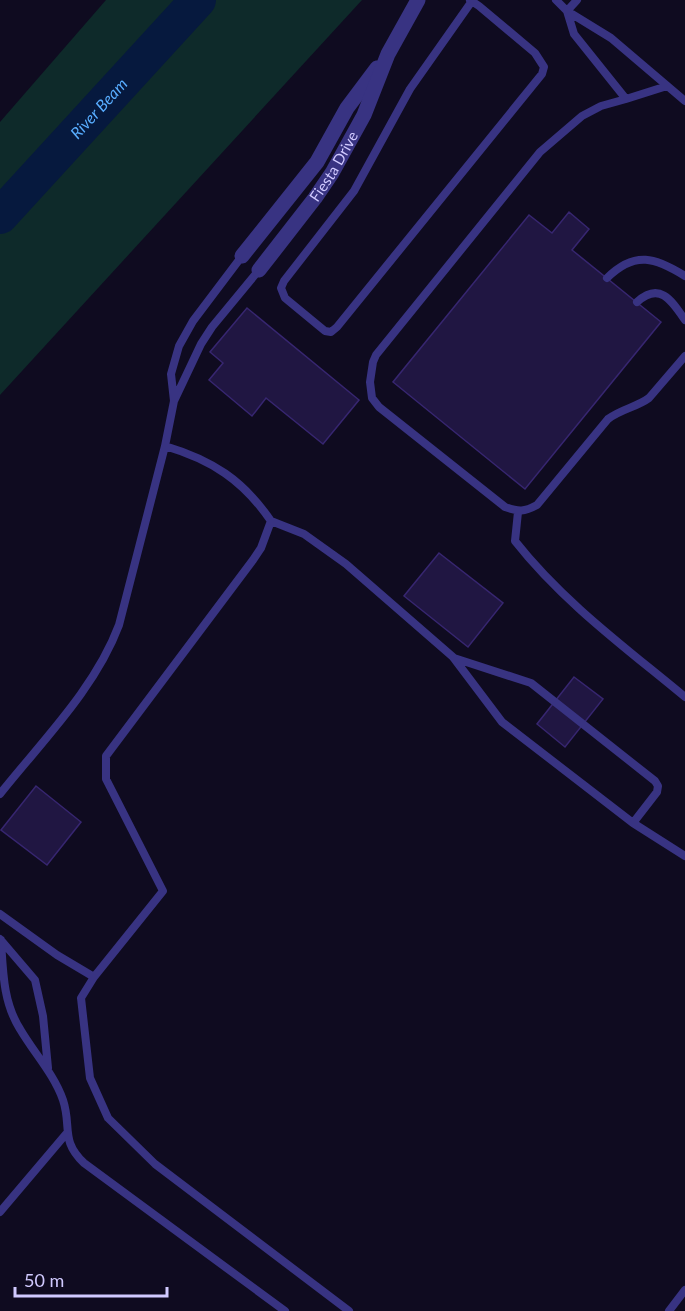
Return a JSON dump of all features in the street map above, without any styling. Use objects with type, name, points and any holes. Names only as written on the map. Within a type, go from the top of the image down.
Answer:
[{"type":"street","name":"Fiesta Drive","points":[[259,270],[332,173],[364,115],[388,54],[418,0]]},
{"type":"street","name":"Fiesta Drive","points":[[242,256],[317,162],[346,108],[388,54]]},
{"type":"lane","points":[[556,0],[567,11],[610,38],[685,101]]},
{"type":"lane","points":[[567,11],[578,0]]},
{"type":"lane","points":[[471,1],[536,53],[544,67],[542,74],[337,327],[331,332],[325,331],[285,298],[281,288],[284,281],[354,191],[410,88],[471,1]]},
{"type":"lane","points":[[567,11],[578,40],[626,99]]},
{"type":"lane","points":[[667,86],[601,106],[582,116],[540,152],[376,355],[372,362],[370,382],[372,398],[379,407],[505,507],[518,512],[526,511],[537,505],[608,419],[649,398],[685,356]]},
{"type":"lane","points":[[174,401],[171,374],[183,336],[242,256]]},
{"type":"lane","points":[[607,278],[626,265],[652,259],[666,264],[685,276]]},
{"type":"lane","points":[[0,794],[92,680],[110,649],[119,625],[165,447],[174,401],[201,344],[212,327],[259,270]]},
{"type":"lane","points":[[636,302],[646,294],[661,293],[671,301],[685,320]]},
{"type":"lane","points":[[165,447],[192,454],[243,486],[271,521],[304,534],[346,564],[453,657],[502,722],[633,823],[685,856]]},
{"type":"lane","points":[[518,512],[515,541],[534,566],[562,593],[685,697]]},
{"type":"lane","points":[[271,521],[261,548],[253,560],[106,756],[106,779],[163,891],[94,977],[81,998],[90,1078],[108,1118],[155,1164],[349,1311]]},
{"type":"lane","points":[[453,657],[531,683],[655,781],[658,786],[657,792],[633,823]]},
{"type":"lane","points":[[0,914],[57,955],[94,977]]},
{"type":"lane","points":[[1,939],[35,980],[43,1016],[48,1071]]},
{"type":"lane","points":[[1,939],[5,991],[18,1028],[48,1071],[62,1098],[68,1119],[66,1134],[73,1153],[285,1311]]},
{"type":"lane","points":[[0,1212],[66,1134]]},
{"type":"lane","points":[[669,1311],[685,1290]]},
{"type":"green space","points":[[106,0],[362,0],[0,395],[0,122]]},
{"type":"building","points":[[569,212],[589,229],[572,250],[661,322],[525,489],[393,382],[529,215],[552,233]]},
{"type":"building","points":[[247,308],[359,400],[323,444],[266,398],[252,416],[209,380],[223,363],[210,352]]},
{"type":"building","points":[[439,553],[503,603],[468,647],[404,596]]},
{"type":"building","points":[[574,677],[603,699],[565,747],[537,724]]},
{"type":"building","points":[[36,786],[81,822],[47,865],[1,830]]},
{"type":"waterway","name":"River Beam","points":[[0,216],[198,0]]}]
